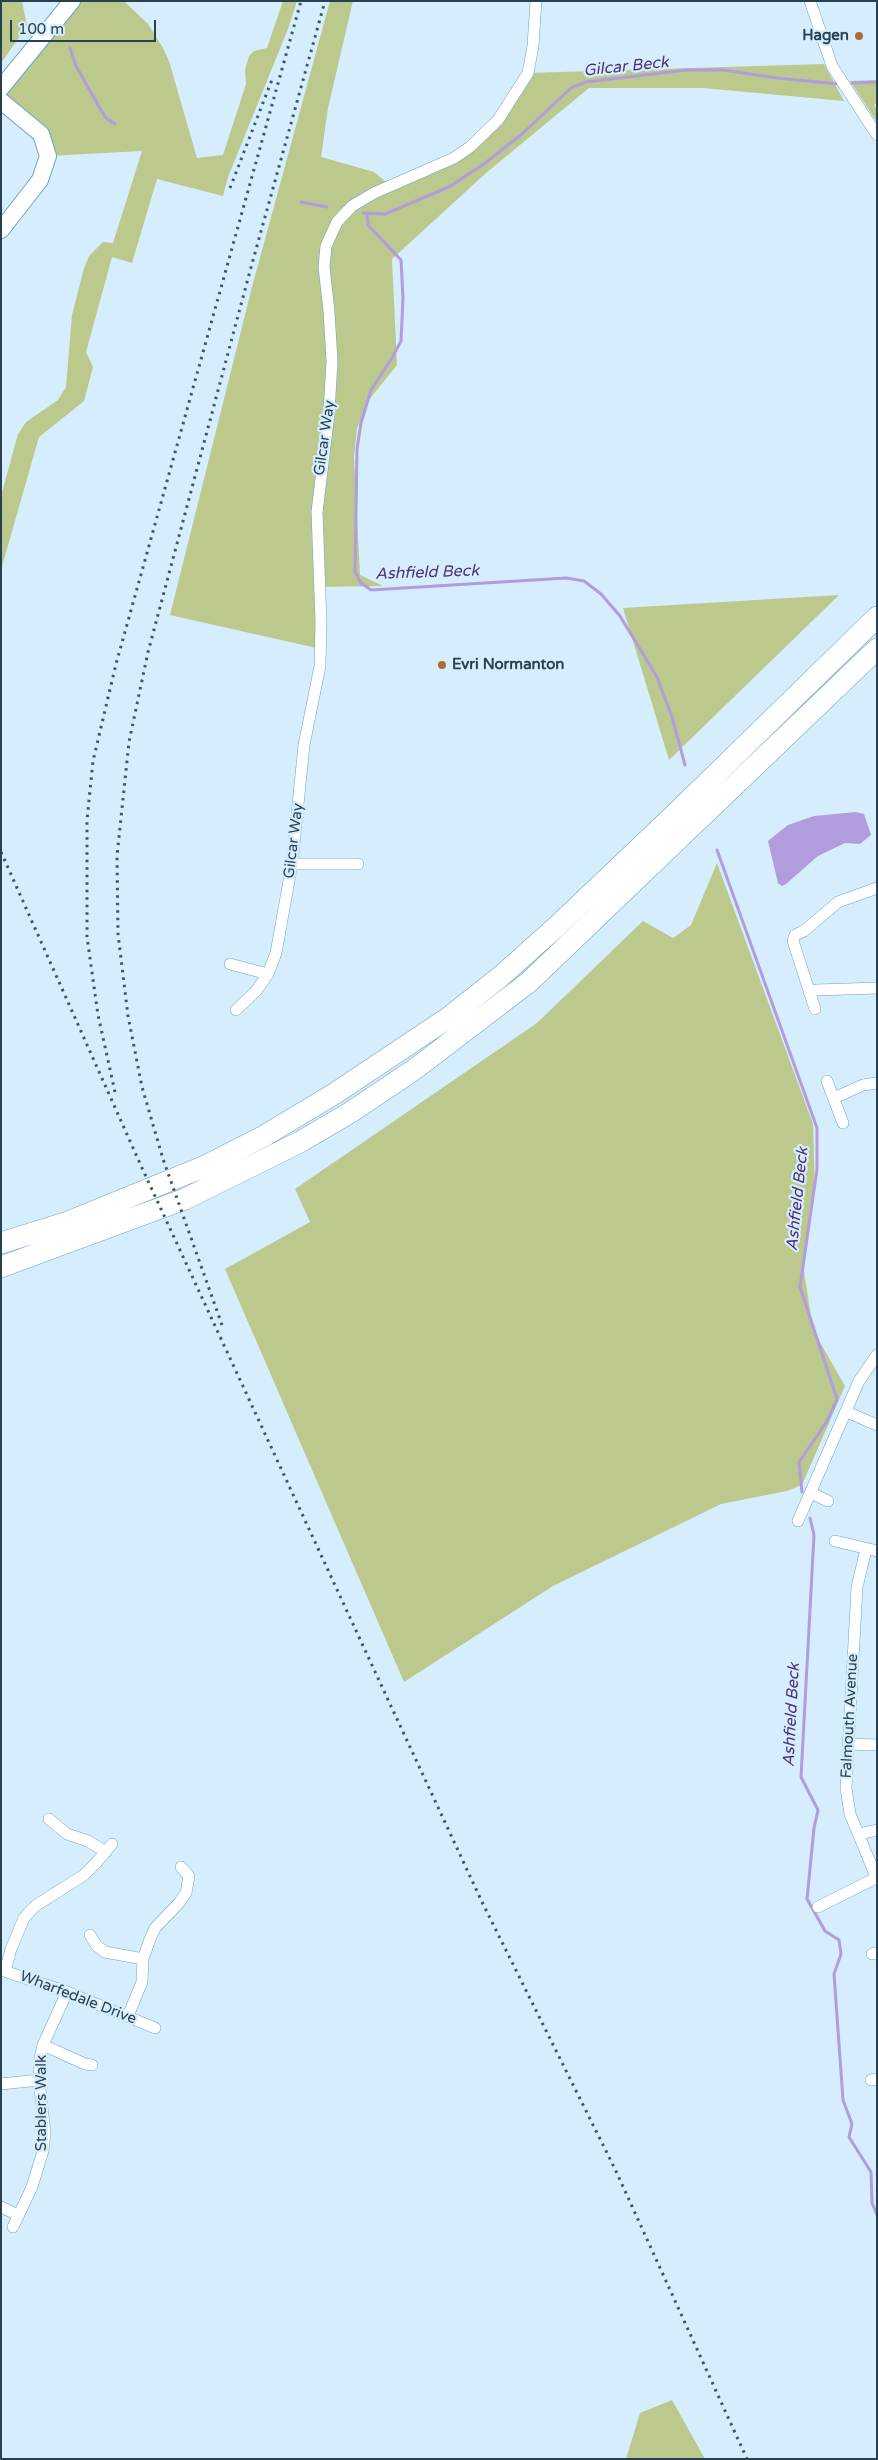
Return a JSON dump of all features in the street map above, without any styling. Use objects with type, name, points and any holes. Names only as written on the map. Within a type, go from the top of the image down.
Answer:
[{"type":"highway","points":[[1,1243],[68,1222],[203,1167],[246,1145],[334,1094],[448,1018],[500,977],[556,927],[682,808],[877,617]]},
{"type":"highway","points":[[1,1267],[185,1199],[300,1142],[351,1112],[415,1069],[529,982],[877,649]]},
{"type":"highway","points":[[827,698],[877,654]]},
{"type":"street","points":[[1,88],[72,1]]},
{"type":"street","name":"Gilcar Way","points":[[236,1010],[256,992],[268,974],[276,953],[292,864],[304,745],[320,666],[321,622],[316,512],[329,412],[332,361],[324,267],[326,246],[336,222],[352,206],[374,193],[454,158],[470,147],[498,120],[528,72],[533,46],[536,1]]},
{"type":"street","points":[[810,1],[832,66],[877,136]]},
{"type":"street","points":[[1,101],[42,134],[48,156],[40,180],[1,230]]},
{"type":"street","points":[[292,864],[358,864]]},
{"type":"street","points":[[815,1009],[793,941],[795,935],[804,931],[838,902],[877,888]]},
{"type":"street","points":[[230,964],[268,974]]},
{"type":"street","points":[[809,992],[817,990],[877,988]]},
{"type":"street","points":[[828,1081],[843,1123]]},
{"type":"street","points":[[834,1098],[863,1084],[877,1083]]},
{"type":"street","points":[[798,1521],[859,1381],[877,1355]]},
{"type":"street","points":[[847,1412],[877,1425]]},
{"type":"street","points":[[810,1493],[828,1501]]},
{"type":"street","points":[[835,1542],[872,1550]]},
{"type":"street","name":"Falmouth Avenue","points":[[872,1550],[857,1587],[846,1788],[850,1814],[876,1878]]},
{"type":"street","points":[[848,1744],[877,1745]]},
{"type":"street","points":[[3,1970],[24,1918],[35,1906],[84,1875],[109,1848],[66,1834],[49,1820]]},
{"type":"street","points":[[858,1834],[877,1830]]},
{"type":"street","points":[[128,2016],[142,1982],[143,1959],[155,1928],[186,1893],[189,1873]]},
{"type":"street","points":[[818,1907],[876,1878]]},
{"type":"street","points":[[90,1934],[97,1946],[105,1952],[143,1959]]},
{"type":"street","name":"Wharfedale Drive","points":[[3,1970],[67,1992],[155,2028]]},
{"type":"street","name":"Stablers Walk","points":[[13,2227],[32,2187],[43,2151],[44,2114],[39,2080],[43,2045],[67,1992]]},
{"type":"street","points":[[43,2045],[85,2064],[92,2065]]},
{"type":"street","points":[[1,2084],[39,2080]]},
{"type":"street","points":[[1,2206],[18,2215]]},
{"type":"green space","points":[[1,1],[22,1],[27,26],[1,63]]},
{"type":"green space","points":[[72,1],[124,1],[148,24],[169,61],[197,158],[223,155],[246,84],[245,70],[249,56],[254,51],[267,48],[283,1],[297,1],[288,29],[228,177],[223,196],[157,179],[132,263],[112,257],[86,352],[93,367],[84,401],[39,437],[1,570],[1,496],[18,434],[26,422],[58,400],[66,387],[72,315],[84,268],[89,256],[103,242],[113,243],[142,151],[48,156],[41,134],[1,101],[1,88]]},
{"type":"green space","points":[[330,1],[353,1],[328,108],[321,157],[374,172],[391,186],[470,147],[528,73],[824,64],[844,101],[703,88],[589,88],[486,173],[392,259],[397,365],[368,401],[357,429],[354,456],[360,575],[383,586],[319,587],[321,649],[170,615],[252,287]]},
{"type":"green space","points":[[877,80],[877,103],[874,105],[877,110],[877,122],[850,81]]},
{"type":"green space","points":[[839,595],[669,760],[623,608]]},
{"type":"green space","points":[[717,863],[813,1124],[815,1192],[803,1264],[813,1330],[845,1386],[802,1485],[787,1491],[721,1504],[553,1586],[404,1682],[225,1269],[310,1222],[295,1189],[537,1023],[643,921],[673,938],[691,925]]},
{"type":"green space","points":[[672,2400],[705,2459],[626,2459],[640,2413]]},
{"type":"shaded area","points":[[856,812],[864,814],[871,835],[860,844],[845,843],[818,856],[786,884],[782,886],[778,883],[768,841],[788,825],[814,816]]},
{"type":"waterway","points":[[70,48],[76,66],[98,105],[106,118],[115,124]]},
{"type":"waterway","name":"Gilcar Beck","points":[[363,213],[385,214],[449,187],[484,164],[522,134],[571,88],[586,82],[687,70],[723,70],[839,84]]},
{"type":"waterway","points":[[852,83],[877,82]]},
{"type":"waterway","points":[[301,202],[327,207]]},
{"type":"waterway","name":"Ashfield Beck","points":[[367,214],[368,225],[401,260],[403,298],[401,341],[371,390],[361,423],[357,449],[355,571],[360,582],[371,590],[566,578],[584,581],[601,594],[620,616],[657,677],[672,717],[685,765]]},
{"type":"waterway","name":"Ashfield Beck","points":[[717,850],[817,1128],[817,1169],[800,1287],[837,1399],[826,1423],[799,1462],[802,1492]]},
{"type":"waterway","name":"Ashfield Beck","points":[[810,1518],[814,1535],[801,1777],[818,1810],[814,1828],[807,1899],[825,1931],[839,1940],[841,1954],[834,1974],[843,2100],[852,2124],[849,2137],[871,2172],[872,2203],[877,2215]]},
{"type":"railway","points":[[115,1092],[98,1015],[87,937],[87,820],[93,761],[116,664],[301,1]]},
{"type":"railway","points":[[222,1325],[163,1159],[142,1087],[128,1016],[118,934],[117,856],[129,742],[148,652],[250,271],[325,1]]},
{"type":"railway","points":[[230,188],[273,77]]},
{"type":"railway","points":[[1,852],[142,1168],[371,1663],[482,1902],[615,2169],[747,2459]]},
{"type":"place","name":"Hagen","points":[[859,36]]},
{"type":"place","name":"Evri Normanton","points":[[442,665]]}]
